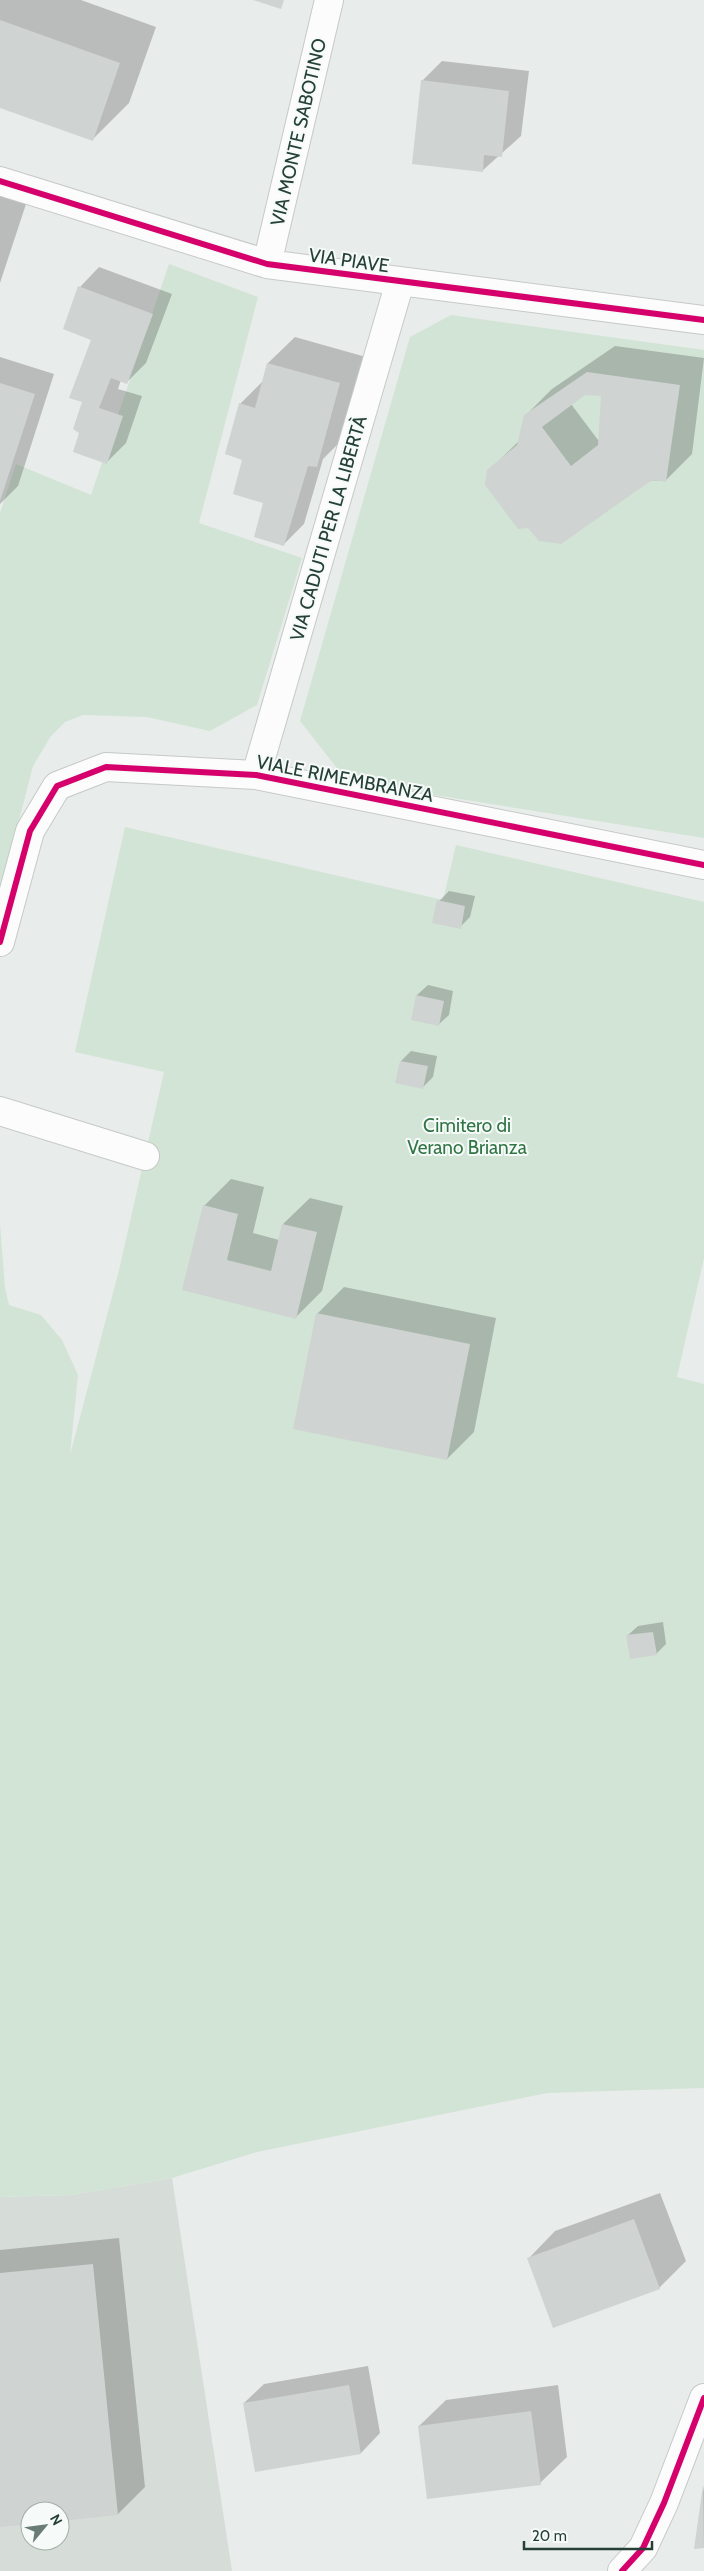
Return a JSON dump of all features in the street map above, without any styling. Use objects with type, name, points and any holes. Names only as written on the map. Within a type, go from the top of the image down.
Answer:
[{"type":"street","name":"VIA MONTE SABOTINO","points":[[267,264],[329,0]]},
{"type":"street","name":"VIA PIAVE","points":[[0,181],[267,264],[704,320]]},
{"type":"street","name":"VIA CADUTI PER LA LIBERTÀ","points":[[256,775],[400,282]]},
{"type":"street","name":"VIALE RIMEMBRANZA","points":[[0,942],[30,831],[56,786],[106,767],[256,775],[704,865]]},
{"type":"street","points":[[0,1111],[145,1156]]},
{"type":"street","points":[[622,2571],[643,2548],[661,2510],[704,2398]]},
{"type":"shaded area","points":[[172,2178],[232,2571],[0,2571],[0,2197],[71,2195]]},
{"type":"green space","points":[[169,264],[258,297],[199,523],[302,558],[257,705],[210,731],[147,717],[83,715],[65,722],[51,736],[33,766],[0,894],[0,513],[16,464],[91,495]]},
{"type":"green space","points":[[451,315],[704,350],[704,838],[347,781],[300,721],[410,337]]},
{"type":"green space","name":"Cimitero di Verano Brianza","points":[[125,827],[443,900],[456,845],[704,902],[704,1258],[677,1377],[704,1384],[704,2088],[547,2093],[257,2152],[172,2178],[71,2195],[0,2197],[0,1224],[5,1288],[9,1305],[41,1315],[62,1340],[78,1375],[70,1455],[119,1270],[164,1072],[75,1052]]},
{"type":"building","points":[[253,0],[284,0],[281,9]]},
{"type":"building","points":[[0,20],[120,63],[93,141],[0,108]]},
{"type":"building","points":[[421,80],[509,91],[502,157],[484,155],[483,172],[412,164]]},
{"type":"building","points":[[78,286],[153,314],[127,384],[111,378],[99,408],[123,416],[107,464],[73,452],[79,433],[73,429],[82,402],[69,398],[91,340],[63,329]]},
{"type":"building","points":[[267,363],[340,383],[317,467],[308,466],[284,546],[254,537],[263,503],[233,494],[242,460],[225,454],[239,403],[255,408]]},
{"type":"building","points":[[587,372],[680,385],[666,482],[652,480],[561,544],[539,541],[528,528],[518,529],[485,485],[487,470],[517,445],[524,415]],"holes":[[[585,395],[601,396],[598,445],[571,466],[542,427]]]},
{"type":"building","points":[[0,383],[35,394],[0,501]]},
{"type":"building","points":[[437,900],[465,906],[461,929],[432,923]]},
{"type":"building","points":[[416,995],[444,1001],[439,1026],[411,1020]]},
{"type":"building","points":[[400,1061],[428,1066],[423,1089],[395,1083]]},
{"type":"building","points":[[203,1205],[238,1214],[227,1260],[271,1271],[282,1224],[317,1232],[296,1319],[182,1290]]},
{"type":"building","points":[[316,1313],[470,1344],[447,1460],[293,1429]]},
{"type":"building","points":[[653,1632],[657,1655],[630,1659],[626,1635]]},
{"type":"building","points":[[634,2219],[660,2289],[553,2328],[527,2258]]},
{"type":"building","points":[[93,2264],[118,2515],[70,2520],[70,2501],[20,2501],[20,2525],[0,2527],[0,2273]]},
{"type":"building","points":[[349,2385],[361,2454],[255,2472],[243,2403]]},
{"type":"building","points":[[531,2411],[541,2485],[427,2499],[418,2426]]},
{"type":"building","points":[[703,2485],[704,2548],[694,2549]]},
{"type":"cycle path","points":[[0,181],[267,264],[704,320]]},
{"type":"cycle path","points":[[0,942],[30,831],[57,786],[106,767],[256,775],[704,865]]},
{"type":"cycle path","points":[[622,2571],[643,2548],[664,2503],[704,2398]]}]
